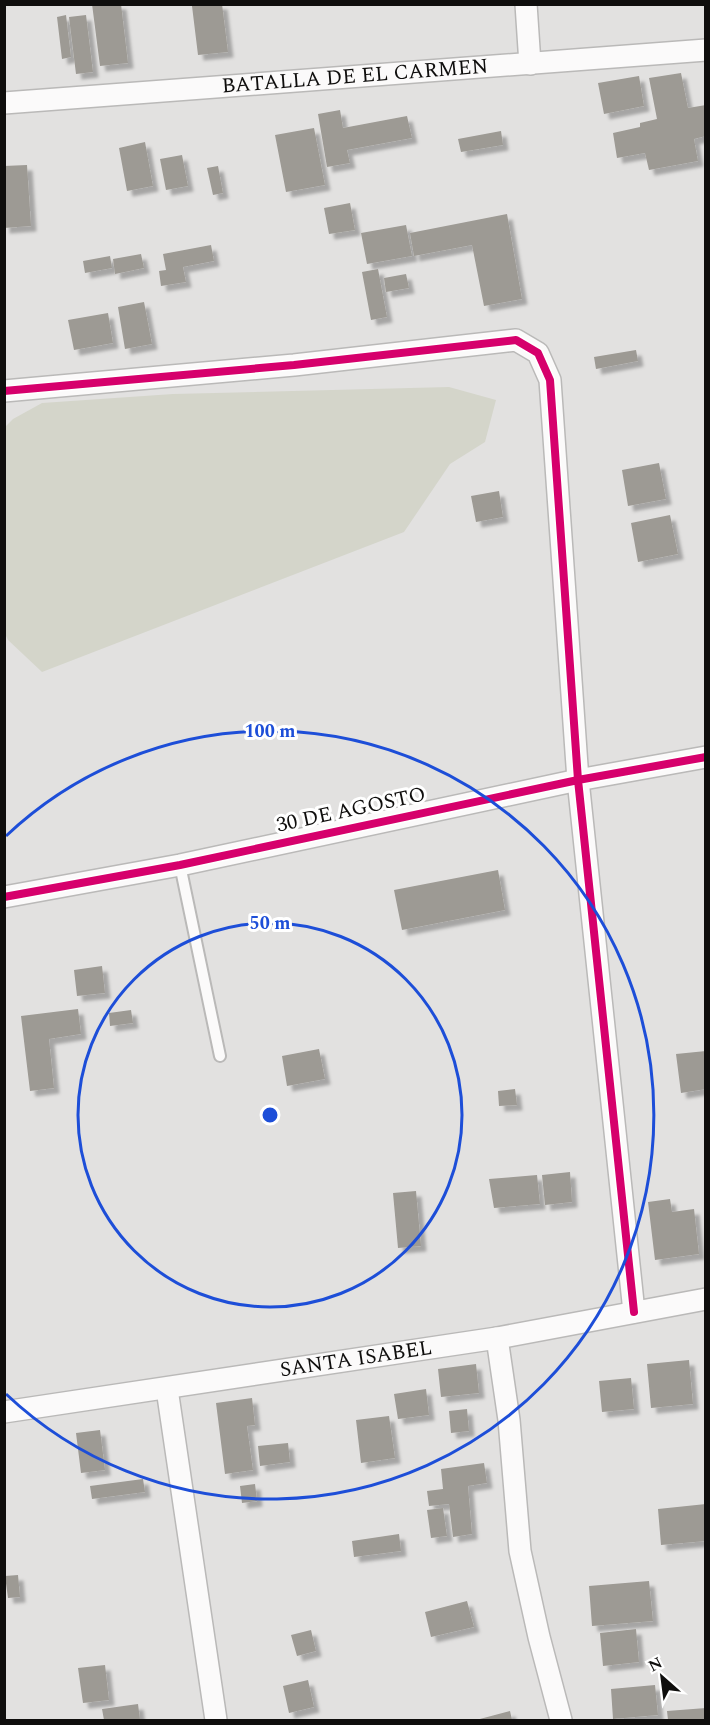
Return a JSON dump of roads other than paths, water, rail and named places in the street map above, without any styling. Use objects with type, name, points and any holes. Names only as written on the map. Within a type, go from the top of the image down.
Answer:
[{"type":"street","points":[[526,4],[530,64]]},
{"type":"street","name":"BATALLA DE EL CARMEN","points":[[4,103],[705,50]]},
{"type":"street","points":[[4,391],[294,365],[516,340],[538,353],[550,380],[578,780],[634,1312]]},
{"type":"street","name":"30 DE AGOSTO","points":[[4,897],[180,865],[578,780],[705,757]]},
{"type":"street","name":"SANTA ISABEL","points":[[4,1412],[498,1338],[705,1299]]},
{"type":"street","points":[[498,1338],[509,1419],[520,1551],[561,1720]]},
{"type":"street","points":[[166,1389],[216,1720]]},
{"type":"lane","points":[[180,865],[220,1056]]}]
